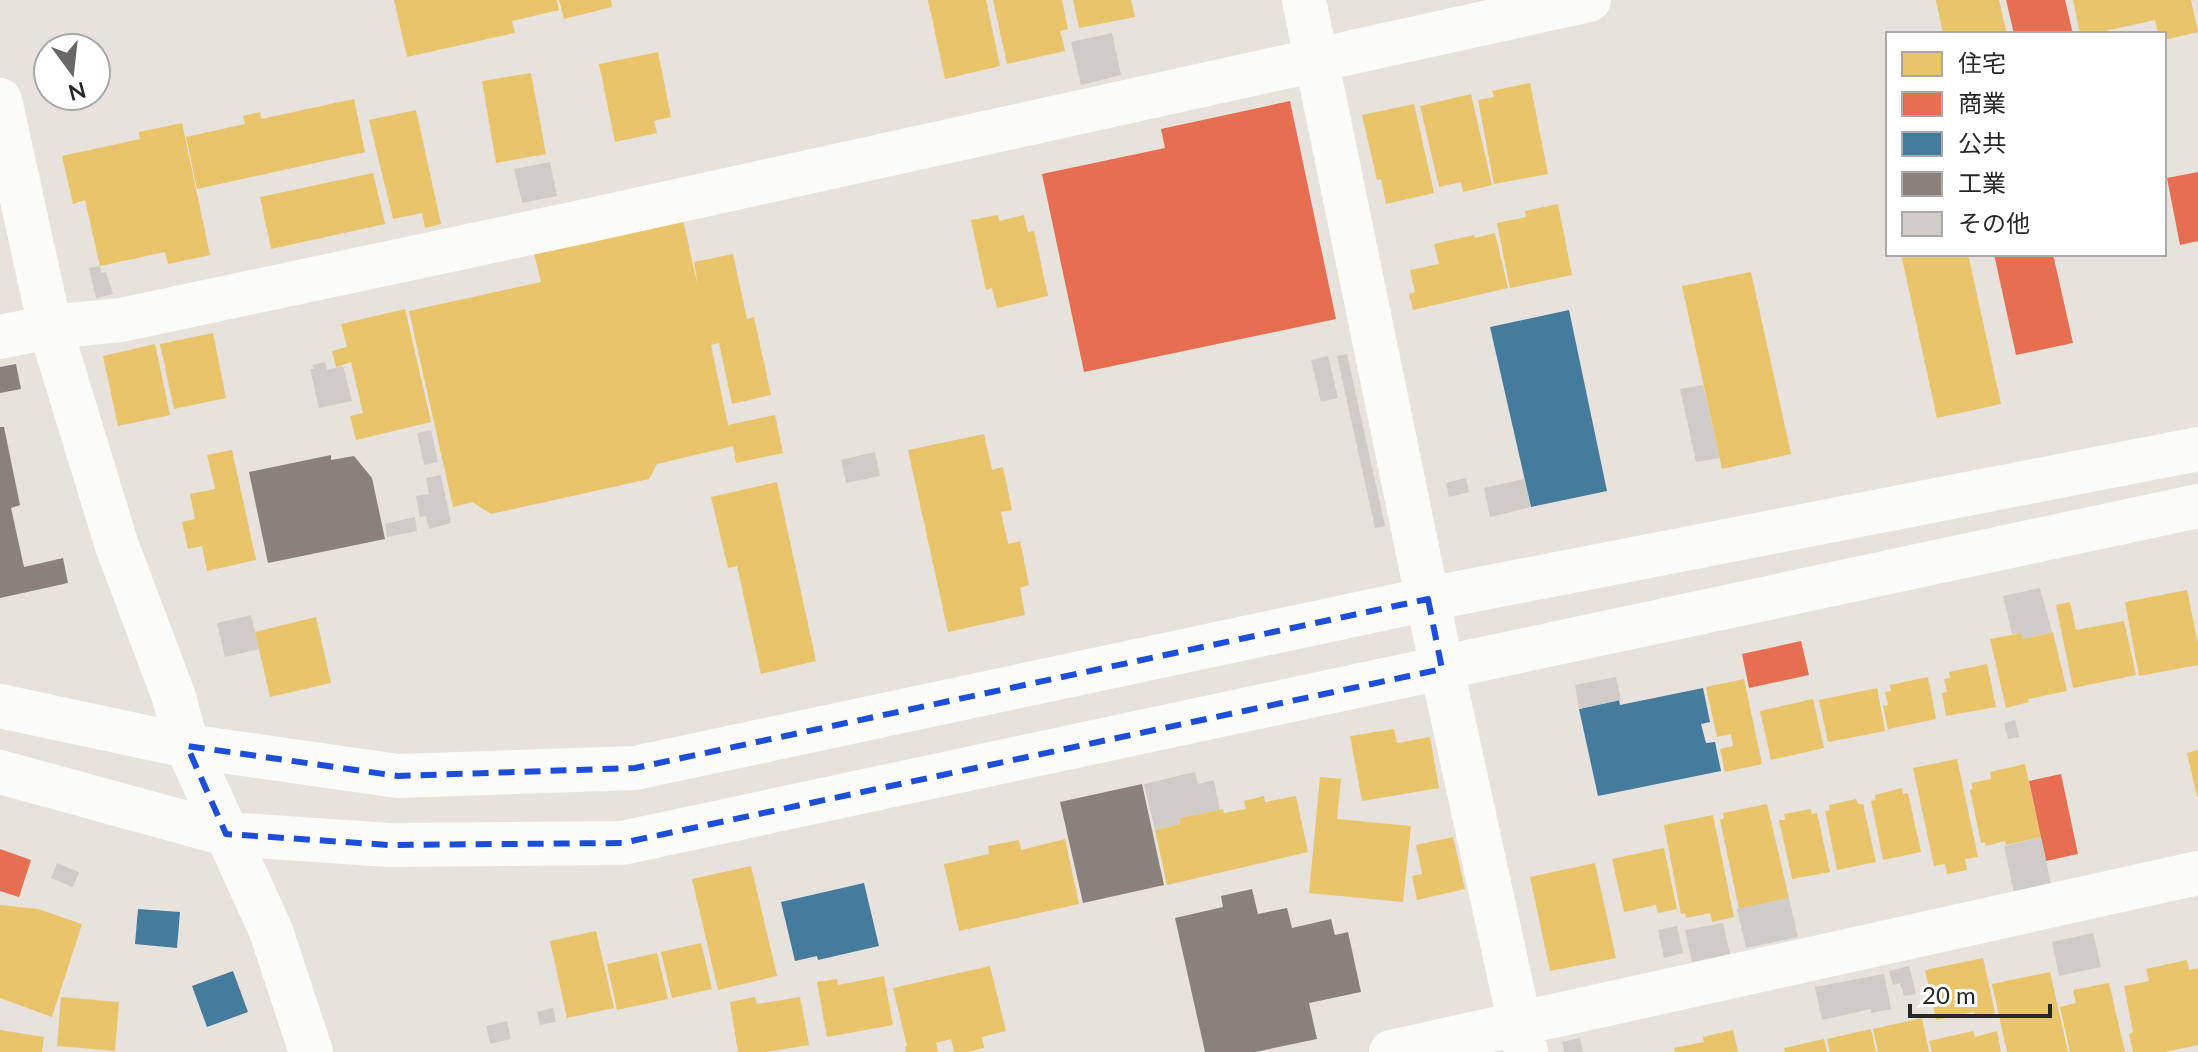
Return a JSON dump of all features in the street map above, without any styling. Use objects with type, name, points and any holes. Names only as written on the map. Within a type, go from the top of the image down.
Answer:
[{"type":"street","points":[[1304,0],[1442,669],[1523,1038]]},
{"type":"street","points":[[0,337],[50,327],[121,320],[1589,0]]},
{"type":"street","points":[[0,100],[50,327],[117,546],[174,697],[187,746],[271,931],[311,1052]]},
{"type":"street","points":[[0,706],[187,746],[398,776],[635,768],[1428,599],[2198,449]]},
{"type":"street","points":[[0,772],[226,834],[389,845],[622,843],[2198,506]]},
{"type":"street","points":[[1391,1052],[1523,1038],[2198,873]]},
{"type":"highlighted area","points":[[1428,599],[1442,669],[622,843],[389,845],[226,834],[187,746],[398,776],[635,768]]},
{"type":"building: 住宅","points":[[394,0],[557,0],[559,10],[512,21],[515,33],[407,57]]},
{"type":"building: 住宅","points":[[559,0],[611,0],[612,7],[564,19]]},
{"type":"building: 住宅","points":[[928,0],[986,0],[1000,66],[945,79]]},
{"type":"building: 住宅","points":[[993,0],[1062,0],[1068,29],[1060,31],[1065,51],[1007,64]]},
{"type":"building: 住宅","points":[[1073,0],[1131,0],[1135,17],[1079,28]]},
{"type":"building: 住宅","points":[[1936,0],[1999,0],[2007,32],[1943,32]]},
{"type":"building: 住宅","points":[[2073,0],[2191,0],[2198,32],[2166,40],[2166,32],[2158,32],[2155,20],[2101,32],[2080,32]]},
{"type":"building: 住宅","points":[[658,52],[671,117],[654,121],[657,133],[615,142],[599,64]]},
{"type":"building: 住宅","points":[[531,73],[546,154],[496,163],[482,81]]},
{"type":"building: 住宅","points":[[1530,83],[1548,174],[1494,184],[1478,100],[1494,97],[1492,91]]},
{"type":"building: 住宅","points":[[1471,94],[1492,185],[1463,192],[1461,182],[1439,187],[1420,106]]},
{"type":"building: 住宅","points":[[354,99],[365,152],[197,189],[186,137],[245,124],[243,116],[260,112],[261,119]]},
{"type":"building: 住宅","points":[[1414,104],[1434,193],[1386,204],[1381,179],[1377,180],[1362,115]]},
{"type":"building: 住宅","points":[[416,110],[441,224],[425,228],[422,213],[393,219],[369,120]]},
{"type":"building: 住宅","points":[[182,123],[210,255],[168,264],[165,252],[100,266],[85,200],[73,204],[62,156],[140,139],[139,132]]},
{"type":"building: 住宅","points":[[373,173],[385,224],[271,249],[260,197]]},
{"type":"building: 住宅","points":[[1558,204],[1572,275],[1510,288],[1497,223],[1526,217],[1525,211]]},
{"type":"building: 住宅","points":[[998,215],[999,221],[1024,215],[1028,232],[1034,231],[1048,296],[997,308],[992,288],[986,290],[971,220]]},
{"type":"building: 住宅","points":[[683,220],[698,287],[694,262],[733,254],[747,319],[754,317],[771,395],[732,404],[719,343],[711,345],[728,425],[775,415],[783,453],[736,463],[733,446],[657,464],[649,479],[491,514],[472,502],[453,507],[409,311],[541,282],[534,253]]},
{"type":"building: 住宅","points":[[1495,233],[1508,288],[1413,310],[1409,294],[1415,292],[1410,270],[1439,264],[1434,244]]},
{"type":"building: 住宅","points":[[1901,256],[1968,256],[2001,404],[1937,418]]},
{"type":"building: 住宅","points":[[1751,272],[1791,454],[1722,469],[1682,286]]},
{"type":"building: 住宅","points":[[405,309],[431,422],[356,440],[350,416],[363,413],[351,362],[336,367],[332,351],[347,347],[341,324]]},
{"type":"building: 住宅","points":[[213,333],[226,398],[174,409],[160,344]]},
{"type":"building: 住宅","points":[[155,344],[170,415],[118,426],[103,356]]},
{"type":"building: 住宅","points":[[984,434],[992,470],[1003,467],[1012,510],[1001,512],[1008,544],[1020,541],[1029,585],[1020,588],[1025,615],[948,632],[908,450]]},
{"type":"building: 住宅","points":[[232,450],[256,560],[207,571],[202,546],[188,549],[182,522],[195,519],[190,494],[215,489],[207,455]]},
{"type":"building: 住宅","points":[[777,482],[816,661],[761,674],[737,566],[728,568],[711,497]]},
{"type":"building: 住宅","points":[[2187,590],[2198,644],[2198,665],[2139,676],[2125,602]]},
{"type":"building: 住宅","points":[[2070,602],[2076,630],[2124,621],[2136,675],[2073,688],[2056,605]]},
{"type":"building: 住宅","points":[[316,617],[331,683],[270,697],[255,632]]},
{"type":"building: 住宅","points":[[2053,632],[2067,691],[2028,699],[2029,702],[2006,708],[1990,639],[2021,633],[2023,639]]},
{"type":"building: 住宅","points":[[1987,664],[1996,707],[1946,716],[1942,693],[1947,692],[1944,679],[1950,678],[1949,672]]},
{"type":"building: 住宅","points":[[1928,677],[1936,719],[1888,729],[1883,706],[1888,705],[1885,692],[1891,691],[1890,685]]},
{"type":"building: 住宅","points":[[1744,679],[1762,764],[1725,772],[1720,749],[1733,746],[1731,734],[1717,737],[1706,687]]},
{"type":"building: 住宅","points":[[1877,688],[1885,731],[1828,742],[1819,700]]},
{"type":"building: 住宅","points":[[1813,699],[1824,748],[1771,760],[1760,711]]},
{"type":"building: 住宅","points":[[1394,729],[1397,743],[1430,737],[1439,788],[1362,801],[1350,736]]},
{"type":"building: 住宅","points":[[2198,750],[2198,797],[2197,797],[2187,753]]},
{"type":"building: 住宅","points":[[1957,759],[1978,857],[1965,859],[1967,870],[1947,874],[1945,864],[1934,866],[1913,768]]},
{"type":"building: 住宅","points":[[2025,764],[2041,837],[1986,846],[1985,842],[1981,843],[1971,783],[1991,779],[1990,772]]},
{"type":"building: 住宅","points":[[1320,777],[1341,779],[1337,819],[1411,826],[1403,902],[1309,893]]},
{"type":"building: 住宅","points":[[1902,788],[1903,794],[1908,793],[1921,852],[1883,860],[1871,801],[1876,800],[1875,795]]},
{"type":"building: 住宅","points":[[1264,796],[1265,802],[1296,796],[1308,852],[1167,885],[1155,830],[1180,824],[1179,818],[1223,809],[1224,813],[1246,809],[1244,801]]},
{"type":"building: 住宅","points":[[1856,799],[1858,804],[1863,804],[1876,862],[1837,870],[1825,811],[1830,810],[1829,805]]},
{"type":"building: 住宅","points":[[1767,804],[1789,898],[1739,909],[1720,820],[1724,818],[1723,813]]},
{"type":"building: 住宅","points":[[1811,809],[1812,814],[1817,813],[1830,872],[1792,879],[1779,820],[1785,820],[1784,814]]},
{"type":"building: 住宅","points":[[1713,815],[1734,917],[1712,922],[1710,913],[1686,918],[1685,913],[1681,914],[1664,825]]},
{"type":"building: 住宅","points":[[1453,837],[1465,889],[1417,900],[1412,876],[1422,874],[1416,845]]},
{"type":"building: 住宅","points":[[1065,839],[1079,904],[959,931],[944,864],[989,854],[988,846],[1019,840],[1021,850]]},
{"type":"building: 住宅","points":[[1664,848],[1677,909],[1658,913],[1656,905],[1624,912],[1612,859]]},
{"type":"building: 住宅","points":[[1595,863],[1616,958],[1550,971],[1530,877]]},
{"type":"building: 住宅","points":[[751,866],[777,976],[718,990],[692,879]]},
{"type":"building: 住宅","points":[[0,905],[38,909],[82,924],[52,1017],[0,998]]},
{"type":"building: 住宅","points":[[596,931],[614,1008],[567,1018],[550,941]]},
{"type":"building: 住宅","points":[[701,943],[712,989],[672,998],[661,952]]},
{"type":"building: 住宅","points":[[657,953],[668,999],[617,1010],[607,964]]},
{"type":"building: 住宅","points":[[1983,958],[1995,1013],[1976,1018],[1974,1012],[1936,1020],[1925,970]]},
{"type":"building: 住宅","points":[[2187,960],[2189,970],[2198,968],[2198,1045],[2165,1052],[2133,1052],[2129,1034],[2133,1032],[2124,986],[2149,981],[2146,969]]},
{"type":"building: 住宅","points":[[990,966],[1006,1031],[982,1037],[984,1048],[967,1052],[954,1052],[951,1039],[936,1043],[938,1052],[906,1052],[893,988]]},
{"type":"building: 住宅","points":[[2050,972],[2068,1052],[2007,1052],[1992,984]]},
{"type":"building: 住宅","points":[[884,976],[893,1025],[827,1037],[817,982],[837,979],[838,985]]},
{"type":"building: 住宅","points":[[2109,983],[2125,1052],[2070,1052],[2060,1007],[2076,1003],[2073,990]]},
{"type":"building: 住宅","points":[[61,997],[119,1002],[115,1051],[57,1046]]},
{"type":"building: 住宅","points":[[755,997],[757,1004],[800,997],[809,1045],[766,1052],[738,1052],[730,1002]]},
{"type":"building: 住宅","points":[[1922,1018],[1929,1052],[1878,1052],[1873,1029]]},
{"type":"building: 住宅","points":[[1871,1029],[1876,1052],[1830,1052],[1827,1039]]},
{"type":"building: 住宅","points":[[0,1030],[44,1037],[42,1052],[0,1052]]},
{"type":"building: 住宅","points":[[1733,1030],[1738,1052],[1675,1052],[1674,1048],[1704,1042],[1703,1037]]},
{"type":"building: 住宅","points":[[1973,1031],[1975,1037],[1997,1031],[2001,1052],[1932,1052],[1929,1041]]},
{"type":"building: 住宅","points":[[1824,1039],[1827,1052],[1785,1052],[1784,1048]]},
{"type":"building: 商業","points":[[2006,0],[2065,0],[2073,32],[2014,32]]},
{"type":"building: 商業","points":[[1290,101],[1336,319],[1084,372],[1042,174],[1165,148],[1161,129]]},
{"type":"building: 商業","points":[[2198,172],[2198,241],[2180,245],[2167,178]]},
{"type":"building: 商業","points":[[1994,256],[2053,256],[2073,343],[2016,355]]},
{"type":"building: 商業","points":[[1801,641],[1809,675],[1749,688],[1742,654]]},
{"type":"building: 商業","points":[[2061,774],[2078,854],[2046,861],[2029,781]]},
{"type":"building: 商業","points":[[0,849],[31,860],[19,897],[0,891]]},
{"type":"building: 公共","points":[[1569,310],[1607,491],[1531,507],[1490,327]]},
{"type":"building: 公共","points":[[1703,688],[1710,722],[1701,724],[1706,743],[1715,742],[1721,771],[1598,796],[1579,709],[1619,700],[1620,705]]},
{"type":"building: 公共","points":[[864,883],[879,946],[818,960],[817,956],[795,961],[781,902]]},
{"type":"building: 公共","points":[[138,909],[180,912],[177,948],[135,944]]},
{"type":"building: 公共","points":[[233,971],[248,1012],[207,1027],[192,986]]},
{"type":"building: 工業","points":[[16,364],[21,389],[0,393],[0,367]]},
{"type":"building: 工業","points":[[0,427],[4,427],[20,505],[11,508],[24,567],[63,558],[68,583],[0,598]]},
{"type":"building: 工業","points":[[331,455],[331,460],[354,456],[372,478],[385,539],[268,563],[249,472]]},
{"type":"building: 工業","points":[[1142,784],[1164,885],[1083,903],[1060,802]]},
{"type":"building: 工業","points":[[1252,889],[1258,914],[1287,908],[1292,928],[1331,919],[1335,935],[1348,932],[1361,992],[1309,1003],[1317,1039],[1255,1052],[1205,1052],[1175,918],[1223,907],[1221,896]]},
{"type":"building: その他","points":[[1112,33],[1121,75],[1081,85],[1071,42]]},
{"type":"building: その他","points":[[550,162],[557,196],[522,203],[514,169]]},
{"type":"building: その他","points":[[100,266],[101,273],[106,272],[113,294],[96,298],[89,268]]},
{"type":"building: その他","points":[[1347,354],[1385,526],[1375,528],[1337,356]]},
{"type":"building: その他","points":[[1328,356],[1338,398],[1321,402],[1311,360]]},
{"type":"building: その他","points":[[325,362],[327,370],[343,366],[352,401],[319,408],[310,369],[314,369],[312,365]]},
{"type":"building: その他","points":[[1703,385],[1720,458],[1696,462],[1680,389]]},
{"type":"building: その他","points":[[431,430],[438,462],[424,465],[417,433]]},
{"type":"building: その他","points":[[875,452],[880,476],[846,483],[841,460]]},
{"type":"building: その他","points":[[441,475],[451,523],[429,529],[426,516],[420,517],[416,496],[429,494],[426,478]]},
{"type":"building: その他","points":[[1466,478],[1469,492],[1449,497],[1446,483]]},
{"type":"building: その他","points":[[1524,479],[1531,507],[1490,517],[1484,488]]},
{"type":"building: その他","points":[[415,517],[417,531],[387,537],[385,524]]},
{"type":"building: その他","points":[[2040,588],[2052,632],[2023,639],[2021,633],[2012,634],[2003,596]]},
{"type":"building: その他","points":[[251,615],[259,649],[225,657],[217,623]]},
{"type":"building: その他","points":[[1616,677],[1621,700],[1579,709],[1575,685]]},
{"type":"building: その他","points":[[2015,720],[2019,737],[2008,739],[2004,723]]},
{"type":"building: その他","points":[[1195,772],[1198,784],[1214,780],[1220,810],[1179,818],[1180,824],[1155,830],[1144,784]]},
{"type":"building: その他","points":[[2041,837],[2051,884],[2014,893],[2004,846]]},
{"type":"building: その他","points":[[57,863],[79,872],[73,887],[51,878]]},
{"type":"building: その他","points":[[1789,898],[1798,937],[1746,948],[1737,909]]},
{"type":"building: その他","points":[[1723,923],[1730,954],[1692,962],[1685,930]]},
{"type":"building: その他","points":[[1677,926],[1683,953],[1664,958],[1658,930]]},
{"type":"building: その他","points":[[2093,933],[2101,967],[2059,976],[2052,942]]},
{"type":"building: その他","points":[[1909,966],[1916,994],[1904,996],[1900,983],[1893,985],[1889,971]]},
{"type":"building: その他","points":[[1884,974],[1891,1009],[1871,1013],[1871,1009],[1822,1020],[1815,987]]},
{"type":"building: その他","points":[[553,1008],[556,1022],[540,1025],[537,1012]]},
{"type":"building: その他","points":[[507,1021],[511,1039],[490,1044],[486,1026]]},
{"type":"building: その他","points":[[1580,1038],[1583,1052],[1564,1052],[1562,1042]]}]
